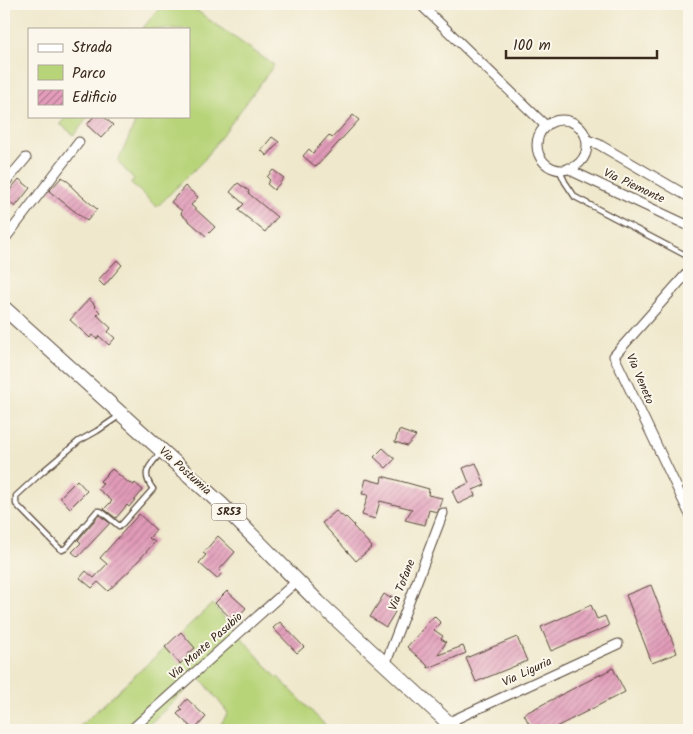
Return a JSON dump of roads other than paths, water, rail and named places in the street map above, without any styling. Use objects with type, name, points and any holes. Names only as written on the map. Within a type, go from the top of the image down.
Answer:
[{"type":"main road","name":"Via Postumia","points":[[4,308],[222,505],[318,602],[452,726]]},
{"type":"street","points":[[420,4],[546,126],[538,140],[540,156],[545,162],[559,169],[570,168],[576,165],[585,154],[587,140]]},
{"type":"street","name":"Via Piemonte","points":[[546,126],[559,120],[567,120],[574,123],[580,127],[587,140],[598,144],[689,197]]},
{"type":"street","points":[[4,240],[79,142]]},
{"type":"street","points":[[4,184],[26,158]]},
{"type":"street","name":"Via Piemonte","points":[[570,168],[576,173],[689,226]]},
{"type":"street","name":"Via Veneto","points":[[689,271],[614,356],[689,513]]},
{"type":"street","name":"Via Tofane","points":[[385,665],[443,513]]},
{"type":"street","name":"Via Monte Pasubio","points":[[131,730],[297,581]]},
{"type":"street","name":"Via Liguria","points":[[452,726],[618,644]]},
{"type":"lane","points":[[559,169],[565,182],[576,197],[689,257]]},
{"type":"lane","points":[[122,414],[79,441],[41,472],[16,496],[16,504],[59,548],[62,550],[66,548],[97,512],[102,512],[119,526],[122,524],[153,489],[147,480],[146,473],[162,450]]}]
